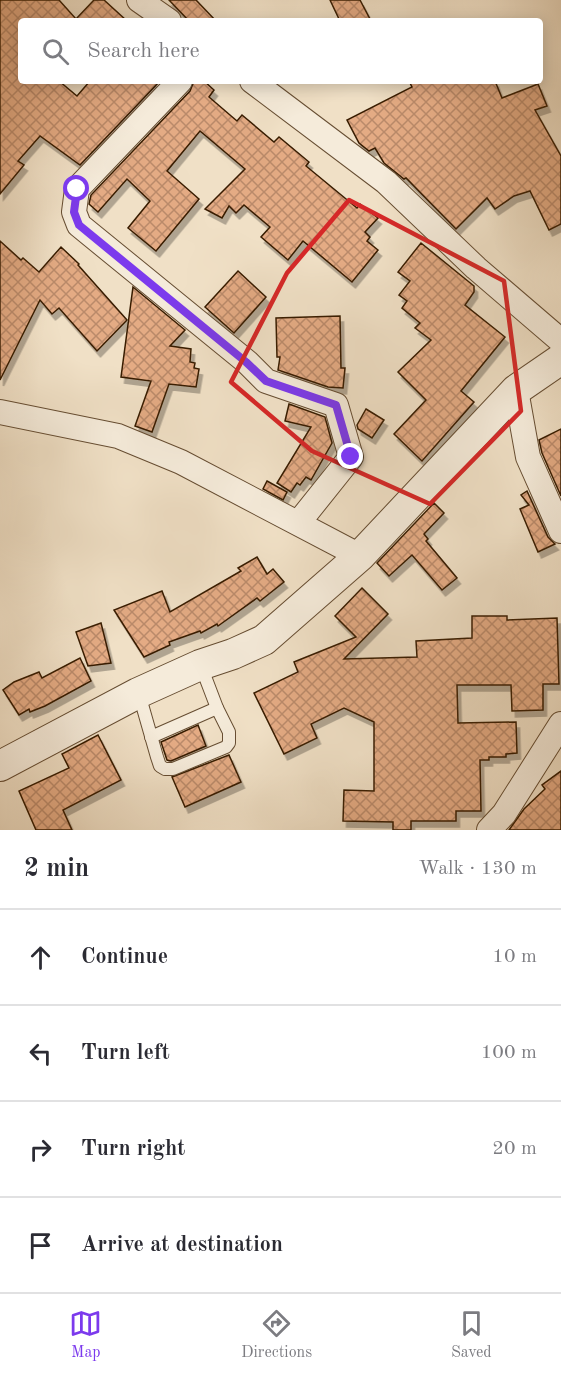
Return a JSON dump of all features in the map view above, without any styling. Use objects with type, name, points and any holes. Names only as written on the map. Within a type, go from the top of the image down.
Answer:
[{"type":"street","points":[[139,0],[165,18]]},
{"type":"street","points":[[177,84],[77,189],[74,212],[79,225],[266,381],[336,405],[351,457],[299,522]]},
{"type":"street","points":[[256,84],[386,182],[476,268],[561,341]]},
{"type":"street","points":[[0,766],[138,693],[264,640],[360,556],[516,390],[561,359]]},
{"type":"street","points":[[516,390],[528,457],[560,527]]},
{"type":"street","points":[[0,412],[118,436],[181,462],[360,556]]},
{"type":"street","points":[[489,830],[504,814],[561,724]]},
{"type":"lane","points":[[138,693],[160,766],[168,770],[226,747],[229,743],[229,732],[200,665]]},
{"type":"lane","points":[[151,737],[217,708]]},
{"type":"highlighted area","points":[[349,200],[504,281],[521,411],[430,504],[312,451],[231,382],[287,273]]},
{"type":"building","points":[[0,0],[59,0],[75,18],[18,18],[18,84],[63,84],[77,96],[87,84],[157,84],[80,165],[40,136],[18,161],[24,165],[0,194]]},
{"type":"building","points":[[94,0],[104,0],[124,18],[77,18]]},
{"type":"building","points":[[169,0],[196,0],[213,18],[186,18]]},
{"type":"building","points":[[330,0],[360,0],[369,18],[339,18]]},
{"type":"building","points":[[193,84],[207,84],[214,90],[209,97],[237,121],[242,115],[274,142],[279,137],[309,162],[306,166],[357,208],[360,204],[378,218],[365,232],[370,237],[367,241],[378,250],[352,282],[303,241],[288,260],[261,237],[270,227],[244,205],[236,213],[229,206],[222,218],[205,209],[245,169],[200,131],[167,171],[199,199],[156,251],[128,228],[150,201],[127,179],[98,212],[89,204],[91,195],[190,91]]},
{"type":"building","points":[[410,84],[496,84],[502,98],[538,84],[547,106],[535,110],[561,156],[561,224],[549,230],[530,191],[514,196],[495,209],[487,198],[456,229],[406,178],[404,179],[384,163],[375,148],[369,151],[359,143],[347,120],[412,87]]},
{"type":"building","points":[[0,241],[21,260],[23,258],[39,272],[61,247],[79,264],[127,320],[97,351],[59,308],[52,314],[40,300],[0,380]]},
{"type":"building","points":[[421,243],[474,286],[474,292],[465,305],[505,337],[461,391],[474,402],[422,461],[394,434],[426,400],[398,372],[431,340],[415,328],[420,323],[402,308],[407,301],[399,295],[410,281],[398,272]]},
{"type":"building","points":[[238,271],[266,297],[234,333],[205,307]]},
{"type":"building","points":[[133,287],[185,330],[170,346],[191,349],[190,362],[195,363],[194,368],[199,369],[196,387],[169,384],[152,432],[135,426],[151,381],[121,377]]},
{"type":"building","points":[[340,316],[341,368],[345,368],[343,388],[328,387],[278,370],[280,357],[277,357],[276,318]]},
{"type":"building","points":[[289,404],[325,417],[332,443],[311,480],[306,477],[300,485],[297,483],[291,492],[277,483],[311,427],[285,421]]},
{"type":"building","points":[[366,409],[384,420],[372,438],[358,429],[357,425]]},
{"type":"building","points":[[561,429],[561,496],[542,453],[539,440]]},
{"type":"building","points":[[267,481],[287,492],[283,500],[263,489]]},
{"type":"building","points":[[527,491],[548,537],[555,544],[538,552],[520,509],[529,505],[521,495]]},
{"type":"building","points":[[434,503],[444,513],[424,534],[428,539],[426,541],[457,578],[442,590],[412,555],[389,576],[377,563]]},
{"type":"building","points":[[257,557],[267,574],[273,569],[284,582],[260,601],[257,598],[218,626],[217,624],[201,633],[200,631],[169,642],[170,645],[144,657],[114,610],[162,591],[170,612],[241,571],[238,568]]},
{"type":"building","points":[[362,588],[388,614],[344,659],[417,657],[416,641],[472,638],[472,616],[507,616],[507,620],[557,618],[559,684],[543,684],[543,710],[512,711],[511,685],[457,685],[458,723],[516,722],[517,753],[506,754],[506,757],[489,757],[489,760],[480,760],[481,811],[456,811],[456,821],[411,821],[411,830],[393,830],[393,822],[343,821],[344,790],[374,791],[374,722],[344,708],[311,724],[317,738],[284,754],[254,693],[298,672],[294,662],[356,637],[335,616]]},
{"type":"building","points":[[101,623],[111,663],[88,666],[76,632]]},
{"type":"building","points":[[80,658],[91,681],[45,706],[30,712],[29,709],[19,715],[3,690],[14,682],[39,672],[42,678]]},
{"type":"building","points":[[198,725],[206,746],[171,761],[167,760],[161,742]]},
{"type":"building","points":[[98,735],[121,780],[63,810],[72,830],[36,830],[19,791],[69,768],[62,754]]},
{"type":"building","points":[[229,755],[241,782],[185,807],[172,777]]},
{"type":"building","points":[[561,771],[561,830],[509,830],[524,809],[545,789],[542,785]]},
{"type":"route","points":[[77,189],[74,212],[79,225],[266,381],[336,405],[351,457]]}]
